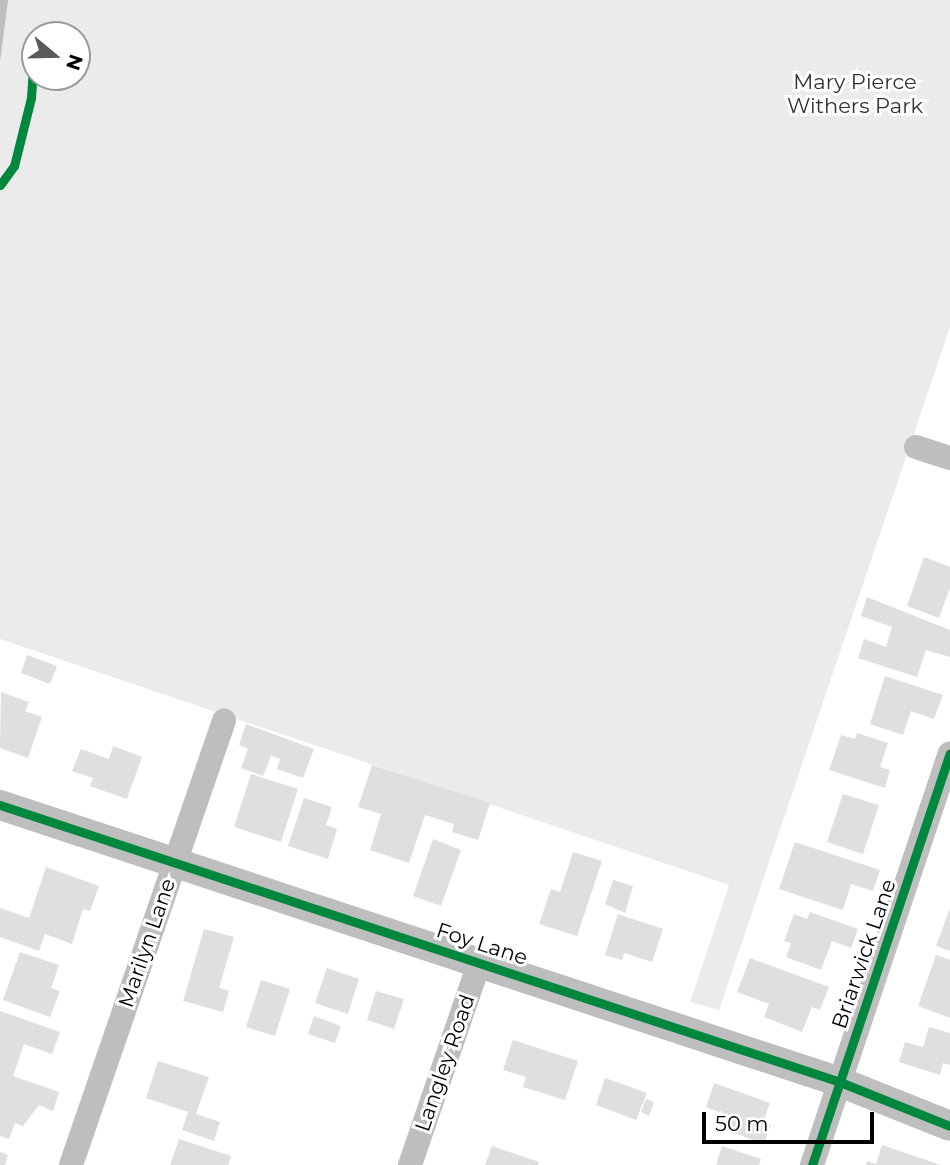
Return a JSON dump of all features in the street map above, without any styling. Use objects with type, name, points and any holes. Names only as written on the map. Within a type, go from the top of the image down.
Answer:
[{"type":"street","points":[[916,447],[950,458]]},
{"type":"street","name":"Marilyn Lane","points":[[71,1165],[224,721]]},
{"type":"street","name":"Briarwick Lane","points":[[812,1165],[950,753]]},
{"type":"street","name":"Foy Lane","points":[[0,805],[480,961],[839,1082],[950,1126]]},
{"type":"street","name":"Langley Road","points":[[410,1165],[480,961]]},
{"type":"green space","name":"Mary Pierce Withers Park","points":[[0,0],[950,0],[950,327],[719,1010],[690,1002],[729,885],[0,639]]},
{"type":"shaded area","points":[[0,0],[8,0],[0,62]]},
{"type":"building","points":[[924,557],[950,567],[950,588],[939,618],[907,606]]},
{"type":"building","points":[[867,597],[950,630],[950,657],[926,650],[917,677],[858,658],[864,639],[886,647],[892,627],[861,616]]},
{"type":"building","points":[[27,655],[57,666],[50,684],[21,673]]},
{"type":"building","points":[[885,676],[943,695],[934,719],[911,711],[903,735],[870,724]]},
{"type":"building","points":[[1,692],[29,702],[25,711],[42,717],[28,758],[0,748]]},
{"type":"building","points":[[246,724],[314,749],[303,778],[277,769],[280,759],[271,756],[263,776],[241,768],[248,749],[239,745]]},
{"type":"building","points":[[857,733],[888,743],[880,767],[890,770],[885,788],[829,770],[841,735],[855,739]]},
{"type":"building","points":[[113,746],[142,757],[127,799],[90,786],[93,778],[72,771],[81,749],[109,759]]},
{"type":"building","points":[[372,765],[490,803],[478,840],[452,832],[454,824],[425,815],[409,863],[370,850],[381,814],[358,807]]},
{"type":"building","points":[[251,774],[298,789],[281,842],[234,827]]},
{"type":"building","points":[[843,794],[879,805],[863,854],[827,842]]},
{"type":"building","points":[[304,798],[332,807],[326,825],[337,829],[328,859],[288,846]]},
{"type":"building","points":[[433,839],[461,850],[441,906],[413,896]]},
{"type":"building","points":[[795,842],[880,870],[873,891],[851,884],[843,910],[779,889]]},
{"type":"building","points":[[573,852],[602,861],[577,936],[539,924],[551,889],[560,892]]},
{"type":"building","points":[[46,867],[99,886],[90,911],[83,909],[72,944],[45,934],[39,951],[0,937],[0,908],[29,918]]},
{"type":"building","points":[[613,880],[633,886],[625,913],[605,904]]},
{"type":"building","points":[[950,908],[950,951],[936,946]]},
{"type":"building","points":[[810,912],[858,929],[851,948],[832,941],[821,970],[786,957],[791,943],[784,941],[794,914],[807,919]]},
{"type":"building","points":[[618,914],[663,929],[652,962],[624,953],[622,960],[605,955]]},
{"type":"building","points":[[204,929],[234,937],[219,988],[229,991],[223,1012],[183,1001]]},
{"type":"building","points":[[20,952],[59,965],[51,988],[60,991],[50,1017],[3,1000]]},
{"type":"building","points":[[936,955],[950,960],[950,1018],[918,1006]]},
{"type":"building","points":[[750,958],[829,987],[820,1010],[812,1007],[802,1032],[764,1017],[769,1004],[737,992]]},
{"type":"building","points":[[327,968],[359,979],[348,1014],[315,1003]]},
{"type":"building","points":[[261,980],[290,989],[275,1036],[246,1027]]},
{"type":"building","points":[[376,991],[404,999],[394,1029],[367,1020]]},
{"type":"building","points":[[0,1011],[60,1032],[52,1054],[24,1044],[13,1076],[59,1092],[53,1111],[39,1105],[23,1126],[15,1123],[9,1139],[0,1136]]},
{"type":"building","points":[[314,1016],[341,1026],[335,1043],[308,1034]]},
{"type":"building","points":[[929,1027],[950,1033],[950,1065],[943,1063],[940,1075],[899,1062],[905,1042],[923,1047]]},
{"type":"building","points":[[513,1040],[578,1061],[565,1100],[523,1087],[526,1077],[503,1070]]},
{"type":"building","points":[[158,1061],[209,1077],[196,1114],[220,1122],[214,1141],[182,1130],[188,1112],[146,1098]]},
{"type":"building","points":[[605,1078],[647,1093],[636,1120],[596,1105]]},
{"type":"building","points":[[714,1083],[770,1103],[763,1122],[771,1125],[764,1144],[724,1129],[729,1116],[706,1107]]},
{"type":"building","points":[[646,1099],[654,1102],[649,1116],[641,1112]]},
{"type":"building","points":[[179,1139],[231,1156],[228,1165],[170,1165]]},
{"type":"building","points":[[882,1145],[941,1165],[866,1165],[867,1161],[876,1164]]},
{"type":"building","points":[[492,1146],[539,1162],[538,1165],[485,1165]]},
{"type":"building","points":[[722,1146],[761,1159],[759,1165],[716,1165]]},
{"type":"building","points":[[0,1152],[8,1155],[5,1165],[0,1165]]},
{"type":"cycle path","points":[[0,185],[14,166],[31,91]]},
{"type":"cycle path","points":[[812,1165],[950,753]]},
{"type":"cycle path","points":[[0,805],[840,1082],[950,1126]]}]
